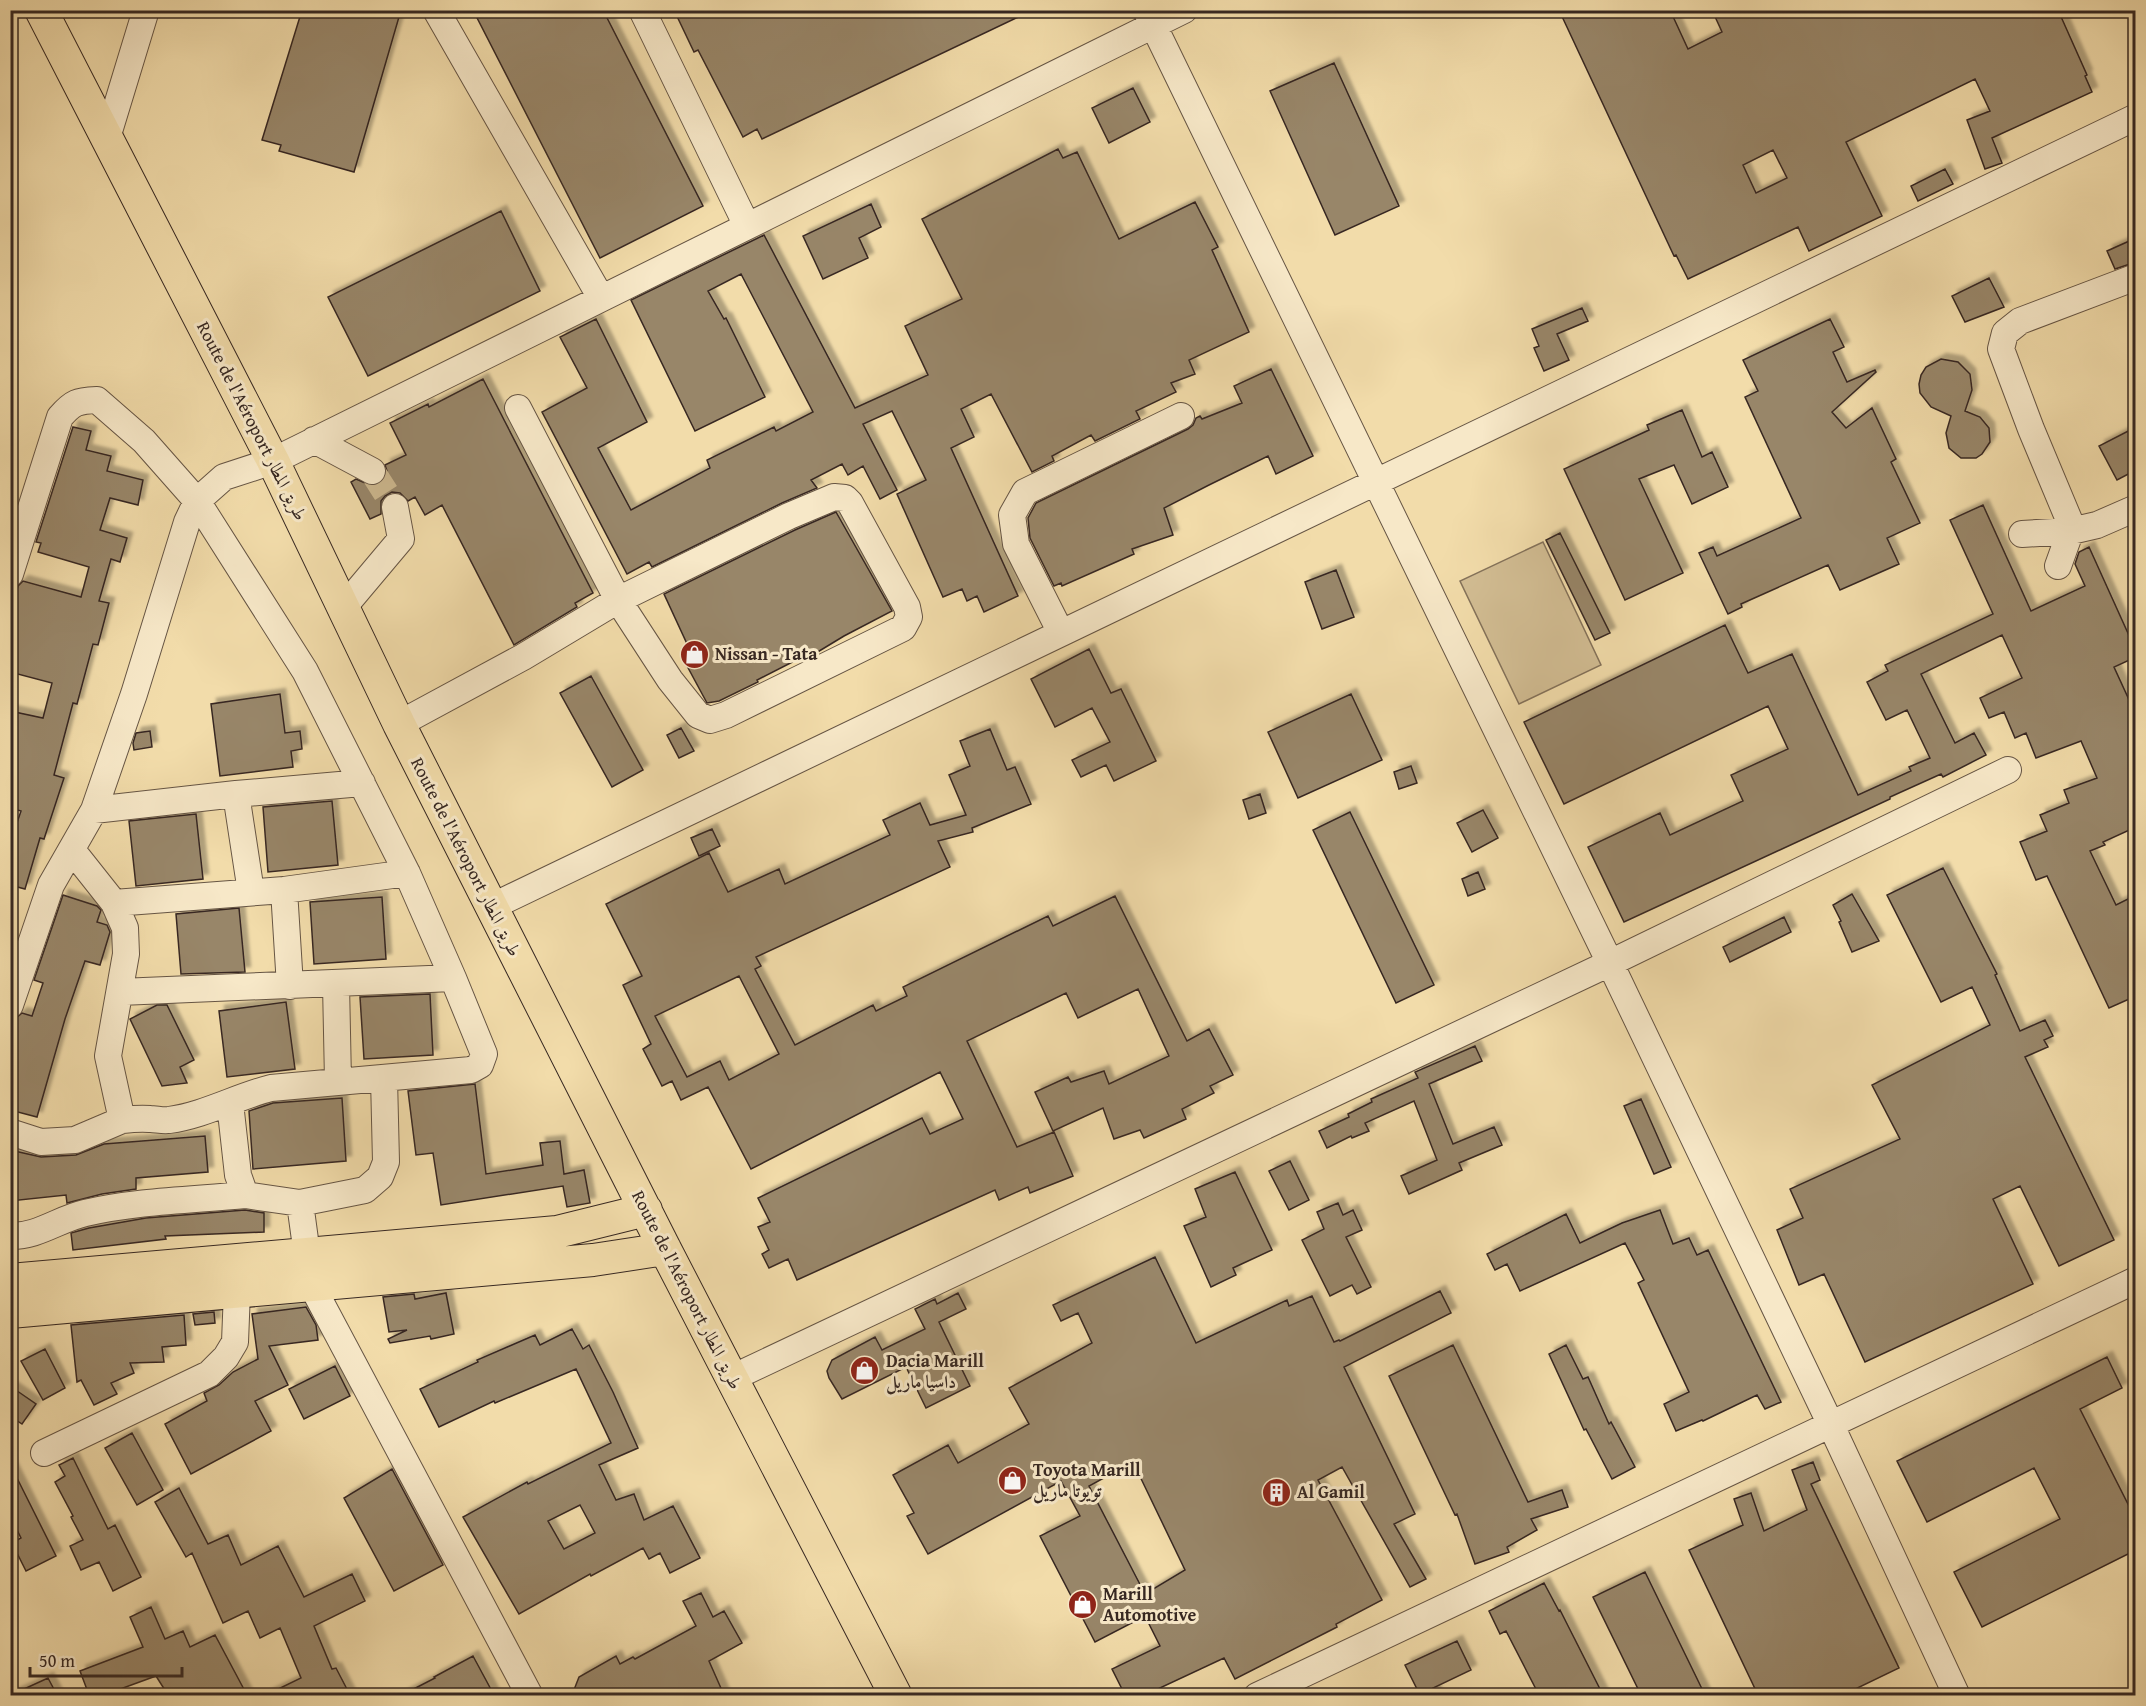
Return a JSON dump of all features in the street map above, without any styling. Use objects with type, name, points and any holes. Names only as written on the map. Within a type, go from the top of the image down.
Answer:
[{"type":"main road","name":"Route de l'Aéroport طريق المطار","points":[[40,12],[273,460],[399,724],[491,907],[896,1695]]},
{"type":"main road","points":[[10,1312],[237,1291],[309,1270],[557,1232],[646,1210]]},
{"type":"main road","points":[[10,1280],[593,1260],[665,1249]]},
{"type":"street","points":[[107,138],[146,10]]},
{"type":"street","points":[[436,10],[601,298]]},
{"type":"street","points":[[642,10],[747,226]]},
{"type":"street","points":[[10,1005],[51,885],[94,810],[134,694],[187,522],[197,501],[224,477],[273,460],[314,441],[747,226],[1149,18],[1184,10]]},
{"type":"street","points":[[1149,18],[1610,963],[1958,1695]]},
{"type":"street","points":[[491,907],[2136,117]]},
{"type":"street","points":[[2058,566],[2072,527],[2001,349],[2005,333],[2020,321],[2136,277]]},
{"type":"street","points":[[10,574],[60,417],[70,405],[80,400],[97,400],[144,441],[197,501],[305,671],[407,873],[484,1054],[480,1065],[471,1070],[271,1088],[246,1095],[230,1104],[166,1121],[148,1118],[122,1120],[75,1140],[41,1142],[10,1132]]},
{"type":"street","points":[[399,724],[523,657],[618,600],[789,516],[834,497],[845,498],[850,503],[907,607],[909,617],[903,628],[726,715],[710,720],[698,716],[670,680],[618,600],[518,408]]},
{"type":"street","points":[[1061,633],[1016,544],[1012,515],[1025,492],[1181,416]]},
{"type":"street","points":[[314,441],[372,471]]},
{"type":"street","points":[[343,608],[401,539],[394,507]]},
{"type":"street","points":[[2022,534],[2071,531],[2097,525],[2136,508]]},
{"type":"street","points":[[732,1378],[1610,963],[2008,770]]},
{"type":"street","points":[[94,810],[362,783]]},
{"type":"street","points":[[236,794],[251,892]]},
{"type":"street","points":[[72,850],[114,903],[125,928],[126,954],[108,1056],[122,1120]]},
{"type":"street","points":[[114,903],[284,890],[407,873]]},
{"type":"street","points":[[284,890],[290,986]]},
{"type":"street","points":[[120,992],[453,978]]},
{"type":"street","points":[[336,984],[338,1081]]},
{"type":"street","points":[[10,1236],[34,1233],[84,1213],[133,1205],[245,1196],[300,1203],[364,1190],[380,1177],[386,1162],[384,1078]]},
{"type":"street","points":[[230,1104],[238,1175],[245,1196]]},
{"type":"street","points":[[300,1203],[309,1270],[530,1695]]},
{"type":"street","points":[[1257,1695],[2136,1280]]},
{"type":"street","points":[[44,1453],[209,1374],[226,1357],[235,1342],[237,1291]]},
{"type":"shaded area","points":[[1543,542],[1601,665],[1519,704],[1460,581]]},
{"type":"building","points":[[302,10],[401,10],[354,172],[279,151],[281,145],[262,140]]},
{"type":"building","points":[[473,10],[603,10],[703,206],[600,258]]},
{"type":"building","points":[[674,10],[1033,10],[762,139],[757,129],[743,137],[698,50],[694,52]]},
{"type":"building","points":[[1559,10],[1670,10],[1688,49],[1722,32],[1712,10],[2058,10],[2087,75],[2085,76],[2092,92],[1992,138],[2002,163],[1985,169],[1967,120],[1990,111],[1975,79],[1846,142],[1882,216],[1809,251],[1798,227],[1688,279],[1676,255],[1674,256]],"holes":[[[1773,150],[1787,178],[1756,193],[1743,165]]]},
{"type":"building","points":[[1334,63],[1399,206],[1335,235],[1270,91]]},
{"type":"building","points":[[1133,88],[1150,122],[1109,143],[1092,108]]},
{"type":"building","points":[[1058,149],[1063,158],[1077,152],[1119,239],[1195,202],[1218,247],[1212,250],[1249,332],[1189,360],[1195,374],[1171,383],[1176,392],[1136,411],[1140,419],[1095,441],[1091,435],[1052,456],[1054,461],[1032,472],[991,394],[961,409],[974,437],[951,448],[1018,596],[984,612],[977,596],[967,601],[962,589],[943,597],[897,494],[926,480],[892,411],[863,424],[897,490],[880,499],[863,466],[848,475],[842,464],[811,480],[817,488],[652,567],[649,562],[627,574],[542,412],[587,388],[560,337],[596,319],[647,422],[598,448],[631,510],[710,468],[707,460],[774,427],[776,431],[813,412],[741,274],[708,291],[724,319],[726,318],[765,397],[695,431],[631,300],[764,235],[855,408],[928,375],[905,326],[962,299],[922,219]]},
{"type":"building","points":[[1945,169],[1953,184],[1918,201],[1911,186]]},
{"type":"building","points":[[871,204],[881,227],[859,238],[868,258],[823,279],[803,236]]},
{"type":"building","points":[[501,211],[540,291],[368,376],[328,297]]},
{"type":"building","points":[[2136,238],[2136,262],[2115,269],[2107,251]]},
{"type":"building","points":[[1989,278],[2004,307],[1965,322],[1952,296]]},
{"type":"building","points":[[1582,308],[1588,321],[1557,334],[1569,360],[1544,371],[1534,348],[1539,346],[1532,329]]},
{"type":"building","points":[[1830,319],[1844,347],[1833,352],[1847,382],[1875,370],[1876,372],[1832,412],[1846,428],[1872,408],[1896,459],[1891,462],[1920,523],[1887,538],[1899,564],[1840,590],[1828,565],[1741,604],[1742,607],[1728,614],[1699,553],[1713,547],[1717,556],[1801,518],[1745,397],[1758,391],[1743,360]]},
{"type":"building","points":[[1941,359],[1958,362],[1970,374],[1972,390],[1965,411],[1980,417],[1989,428],[1990,442],[1982,454],[1976,458],[1961,458],[1949,448],[1946,433],[1951,416],[1931,407],[1920,393],[1921,375],[1926,367]]},
{"type":"building","points":[[1271,369],[1313,456],[1276,474],[1268,456],[1209,485],[1164,508],[1173,535],[1132,549],[1134,554],[1062,586],[1061,583],[1054,586],[1030,538],[1028,518],[1036,503],[1188,429],[1200,416],[1202,419],[1242,403],[1234,386]]},
{"type":"building","points":[[483,379],[593,593],[575,603],[577,607],[514,645],[442,505],[425,515],[415,497],[408,501],[400,493],[392,492],[381,501],[381,514],[370,519],[351,482],[356,479],[372,486],[379,484],[385,478],[387,471],[385,465],[406,455],[390,423],[428,404],[429,407]]},
{"type":"building","points":[[1682,410],[1702,457],[1712,452],[1728,487],[1692,504],[1674,465],[1639,479],[1683,573],[1625,600],[1564,469],[1649,430],[1647,425]]},
{"type":"building","points":[[73,427],[91,431],[86,450],[111,456],[107,471],[143,480],[138,505],[110,498],[100,530],[127,538],[120,562],[111,559],[99,601],[109,603],[98,645],[93,644],[77,704],[73,703],[54,775],[64,778],[44,839],[40,838],[25,889],[10,885],[10,843],[21,811],[10,808],[10,711],[43,718],[52,683],[10,672],[10,614],[18,586],[23,581],[81,597],[89,567],[38,552],[41,543],[36,542]]},
{"type":"building","points":[[2136,427],[2136,470],[2117,480],[2099,446]]},
{"type":"building","points":[[1983,505],[2031,611],[2085,586],[2075,564],[2079,552],[2089,547],[2136,651],[2136,657],[2114,667],[2136,715],[2136,827],[2103,842],[2105,845],[2090,851],[2116,905],[2136,895],[2136,996],[2109,1008],[2047,876],[2036,880],[2020,842],[2047,831],[2040,815],[2069,803],[2064,790],[2097,778],[2081,741],[2036,758],[2026,733],[2015,738],[2004,712],[1989,718],[1980,698],[2022,678],[2002,635],[1921,674],[1955,743],[1974,733],[1986,755],[1943,777],[1941,774],[1890,797],[1890,799],[1624,922],[1588,847],[1660,813],[1670,835],[1743,801],[1731,775],[1788,749],[1768,706],[1564,804],[1524,722],[1725,625],[1748,673],[1792,654],[1858,795],[1911,771],[1909,767],[1930,758],[1907,710],[1886,720],[1867,682],[1888,671],[1885,665],[1993,614],[1950,520]]},
{"type":"building","points":[[836,512],[892,611],[816,653],[814,651],[757,680],[758,682],[719,701],[707,703],[686,664],[694,659],[664,594]]},
{"type":"building","points":[[1560,533],[1610,633],[1595,640],[1546,540]]},
{"type":"building","points":[[1336,570],[1354,617],[1322,629],[1305,582]]},
{"type":"building","points":[[1089,649],[1111,693],[1121,689],[1156,761],[1114,781],[1106,765],[1081,777],[1072,760],[1110,742],[1092,708],[1055,727],[1031,679]]},
{"type":"building","points":[[591,676],[643,770],[612,787],[560,693]]},
{"type":"building","points":[[280,694],[285,733],[300,731],[302,749],[291,751],[293,767],[220,776],[211,704]]},
{"type":"building","points":[[1351,694],[1382,760],[1298,798],[1268,732]]},
{"type":"building","points":[[681,728],[694,751],[679,758],[667,735]]},
{"type":"building","points":[[990,729],[1007,770],[1015,767],[1031,804],[972,828],[973,832],[938,841],[950,867],[756,957],[761,966],[755,969],[795,1045],[873,1005],[876,1011],[907,996],[903,987],[1048,916],[1053,926],[1115,896],[1187,1041],[1209,1029],[1233,1075],[1210,1086],[1214,1093],[1182,1109],[1186,1119],[1144,1138],[1140,1130],[1114,1139],[1103,1108],[1053,1131],[1035,1092],[1068,1077],[1071,1082],[1104,1071],[1109,1084],[1169,1056],[1138,989],[1078,1018],[1066,993],[967,1041],[1017,1147],[1054,1132],[1073,1176],[1030,1193],[1028,1187],[999,1200],[995,1190],[797,1280],[788,1259],[769,1268],[762,1254],[769,1250],[758,1227],[770,1222],[758,1198],[922,1118],[930,1134],[963,1119],[940,1072],[751,1169],[708,1087],[681,1100],[672,1081],[662,1086],[643,1049],[651,1044],[623,985],[642,976],[606,904],[709,853],[728,892],[779,869],[785,884],[890,835],[883,820],[920,803],[930,825],[966,815],[949,775],[970,766],[960,741]],"holes":[[[739,976],[779,1054],[729,1080],[720,1061],[687,1077],[655,1016]]]},
{"type":"building","points":[[150,731],[152,747],[134,750],[133,743],[136,733]]},
{"type":"building","points":[[1411,766],[1417,783],[1399,789],[1394,772]]},
{"type":"building","points":[[1260,794],[1266,813],[1249,819],[1243,800]]},
{"type":"building","points":[[332,801],[338,865],[268,872],[263,807]]},
{"type":"building","points":[[1483,810],[1498,838],[1472,852],[1457,823]]},
{"type":"building","points":[[1350,812],[1434,985],[1396,1003],[1313,830]]},
{"type":"building","points":[[196,814],[203,879],[136,886],[129,821]]},
{"type":"building","points":[[712,829],[720,846],[699,856],[691,838]]},
{"type":"building","points":[[1943,868],[1997,974],[1995,975],[2020,1031],[2045,1020],[2053,1036],[2044,1040],[2048,1047],[2025,1057],[2114,1240],[2059,1266],[2020,1186],[1993,1199],[2033,1284],[1865,1362],[1824,1274],[1799,1285],[1777,1230],[1803,1218],[1790,1189],[1900,1139],[1872,1085],[1990,1025],[1972,987],[1941,1002],[1887,895]]},
{"type":"building","points":[[1478,872],[1485,889],[1468,896],[1462,879]]},
{"type":"building","points":[[1852,894],[1879,941],[1852,952],[1833,905]]},
{"type":"building","points":[[63,895],[97,906],[101,910],[97,922],[107,925],[110,932],[100,965],[85,961],[65,1019],[37,1117],[10,1110],[10,1034],[15,1019],[22,1013],[32,1016],[43,983],[34,980]]},
{"type":"building","points":[[382,897],[386,959],[314,964],[310,902]]},
{"type":"building","points":[[239,908],[245,972],[181,974],[176,914]]},
{"type":"building","points":[[1784,917],[1791,932],[1730,962],[1723,947]]},
{"type":"building","points":[[430,994],[433,1055],[364,1059],[360,997]]},
{"type":"building","points":[[286,1002],[295,1069],[227,1077],[219,1011]]},
{"type":"building","points":[[157,1005],[167,1005],[194,1060],[180,1067],[187,1083],[162,1086],[130,1019]]},
{"type":"building","points":[[1475,1046],[1482,1061],[1429,1084],[1453,1144],[1494,1127],[1502,1145],[1459,1163],[1462,1170],[1409,1194],[1401,1176],[1437,1160],[1414,1101],[1365,1123],[1369,1131],[1352,1138],[1351,1136],[1327,1148],[1319,1131],[1349,1117],[1348,1114],[1372,1102],[1371,1099],[1418,1078],[1415,1072]]},
{"type":"building","points":[[475,1084],[486,1174],[543,1165],[540,1143],[560,1141],[564,1174],[584,1170],[590,1203],[567,1207],[563,1186],[441,1205],[433,1153],[416,1155],[408,1091]]},
{"type":"building","points":[[342,1098],[346,1161],[253,1169],[249,1111],[273,1103]]},
{"type":"building","points":[[1641,1099],[1671,1167],[1654,1174],[1624,1106]]},
{"type":"building","points":[[205,1136],[208,1172],[136,1178],[136,1189],[102,1194],[67,1203],[66,1195],[10,1201],[10,1150],[41,1157],[76,1155],[104,1144]]},
{"type":"building","points":[[1290,1161],[1309,1200],[1289,1210],[1269,1171]]},
{"type":"building","points":[[1235,1172],[1272,1250],[1233,1268],[1236,1275],[1211,1287],[1184,1226],[1206,1217],[1195,1189]]},
{"type":"building","points":[[1338,1203],[1343,1215],[1353,1210],[1362,1230],[1346,1237],[1371,1287],[1357,1294],[1352,1285],[1330,1296],[1302,1240],[1324,1229],[1317,1212]]},
{"type":"building","points":[[245,1210],[264,1213],[264,1232],[165,1236],[166,1239],[73,1250],[71,1233],[89,1228],[146,1218]]},
{"type":"building","points":[[1660,1210],[1673,1244],[1689,1238],[1697,1255],[1708,1250],[1781,1402],[1765,1409],[1757,1395],[1703,1421],[1676,1431],[1664,1404],[1689,1392],[1638,1283],[1644,1280],[1625,1243],[1520,1291],[1507,1264],[1495,1270],[1487,1254],[1566,1214],[1580,1243],[1622,1223]]},
{"type":"building","points":[[1155,1257],[1196,1343],[1287,1300],[1289,1306],[1312,1296],[1334,1342],[1440,1291],[1451,1313],[1344,1367],[1415,1514],[1394,1524],[1426,1579],[1410,1587],[1342,1467],[1318,1480],[1382,1600],[1336,1624],[1337,1627],[1235,1679],[1224,1658],[1145,1695],[1125,1695],[1112,1669],[1160,1646],[1145,1616],[1095,1642],[1040,1536],[1080,1516],[1061,1481],[928,1554],[907,1516],[914,1513],[893,1475],[948,1445],[958,1463],[1029,1424],[1009,1388],[1092,1343],[1078,1313],[1061,1321],[1053,1305]],"holes":[[[1133,1462],[1185,1570],[1145,1594],[1089,1486]]]},
{"type":"building","points":[[446,1293],[454,1334],[390,1343],[388,1339],[407,1330],[389,1332],[383,1297],[414,1294],[415,1299]]},
{"type":"building","points":[[958,1293],[966,1309],[939,1322],[970,1386],[926,1408],[906,1367],[842,1399],[827,1371],[832,1360],[875,1337],[882,1350],[925,1329],[915,1309],[935,1299],[937,1304]]},
{"type":"building","points":[[306,1307],[316,1325],[318,1340],[269,1346],[288,1385],[255,1401],[271,1431],[191,1474],[165,1424],[207,1401],[204,1393],[219,1385],[233,1372],[258,1359],[252,1314]]},
{"type":"building","points":[[214,1312],[215,1323],[195,1325],[193,1314]]},
{"type":"building","points":[[184,1315],[186,1345],[162,1347],[164,1362],[130,1363],[134,1373],[111,1383],[117,1394],[94,1405],[81,1380],[77,1382],[71,1325]]},
{"type":"building","points":[[572,1329],[583,1349],[589,1345],[638,1448],[599,1465],[616,1500],[634,1494],[644,1520],[673,1506],[700,1558],[670,1573],[660,1553],[649,1559],[643,1548],[591,1576],[590,1574],[519,1614],[463,1517],[527,1482],[528,1484],[611,1443],[576,1369],[495,1403],[494,1401],[439,1427],[420,1389],[478,1362],[477,1360],[535,1335],[540,1345]],"holes":[[[580,1505],[595,1533],[564,1549],[548,1521]]]},
{"type":"building","points":[[1453,1345],[1528,1502],[1562,1490],[1568,1507],[1531,1519],[1537,1530],[1507,1547],[1509,1552],[1475,1564],[1457,1514],[1455,1515],[1389,1376]]},
{"type":"building","points":[[1566,1345],[1583,1379],[1588,1377],[1609,1424],[1611,1422],[1635,1467],[1612,1479],[1586,1429],[1584,1430],[1549,1354]]},
{"type":"building","points":[[45,1349],[65,1388],[43,1400],[21,1361]]},
{"type":"building","points":[[2107,1357],[2122,1388],[2080,1409],[2136,1520],[2136,1550],[1982,1627],[1954,1572],[2060,1519],[2034,1468],[1927,1522],[1897,1461]]},
{"type":"building","points":[[335,1366],[350,1396],[304,1419],[289,1389]]},
{"type":"building","points":[[10,1386],[36,1404],[22,1424],[10,1416]]},
{"type":"building","points":[[132,1433],[163,1490],[137,1505],[105,1448]]},
{"type":"building","points":[[73,1458],[108,1529],[115,1525],[141,1577],[113,1591],[99,1562],[81,1570],[70,1546],[83,1540],[55,1482],[65,1476],[59,1465]]},
{"type":"building","points":[[1813,1462],[1820,1480],[1811,1484],[1899,1668],[1843,1695],[1758,1695],[1689,1550],[1743,1525],[1734,1499],[1751,1493],[1764,1531],[1807,1510],[1792,1470]]},
{"type":"building","points":[[10,1464],[56,1556],[26,1571],[12,1543],[21,1538],[10,1516]]},
{"type":"building","points":[[392,1469],[443,1565],[394,1591],[344,1498]]},
{"type":"building","points":[[179,1488],[208,1544],[228,1535],[241,1565],[278,1546],[304,1597],[352,1574],[365,1601],[314,1626],[332,1669],[336,1668],[350,1695],[266,1695],[301,1678],[280,1628],[260,1638],[248,1611],[223,1623],[192,1553],[186,1557],[155,1502]]},
{"type":"building","points":[[1645,1572],[1705,1695],[1641,1695],[1593,1597]]},
{"type":"building","points":[[1544,1583],[1603,1695],[1539,1695],[1506,1631],[1500,1634],[1489,1611]]},
{"type":"building","points":[[701,1593],[713,1617],[724,1611],[742,1643],[709,1661],[724,1695],[572,1695],[579,1677],[616,1656],[620,1664],[633,1657],[635,1659],[696,1626],[683,1601]]},
{"type":"building","points":[[151,1607],[165,1639],[183,1631],[190,1647],[215,1635],[247,1695],[168,1695],[156,1676],[104,1695],[89,1695],[80,1671],[143,1647],[130,1617]]},
{"type":"building","points":[[1457,1641],[1471,1670],[1433,1688],[1437,1695],[1420,1695],[1405,1665]]},
{"type":"building","points":[[473,1656],[494,1695],[402,1695],[435,1678]]},
{"type":"building","points":[[48,1678],[57,1695],[11,1695]]},
{"type":"tunnel","points":[[372,471],[395,507]]},
{"type":"place","name":"Nissan - Tata","points":[[694,654]]},
{"type":"place","name":"Dacia Marill داسيا ماريل","points":[[865,1371]]},
{"type":"place","name":"Toyota Marill تويوتا ماريل","points":[[1012,1480]]},
{"type":"place","name":"Al Gamil","points":[[1276,1492]]},
{"type":"place","name":"Marill Automotive","points":[[1082,1604]]}]
